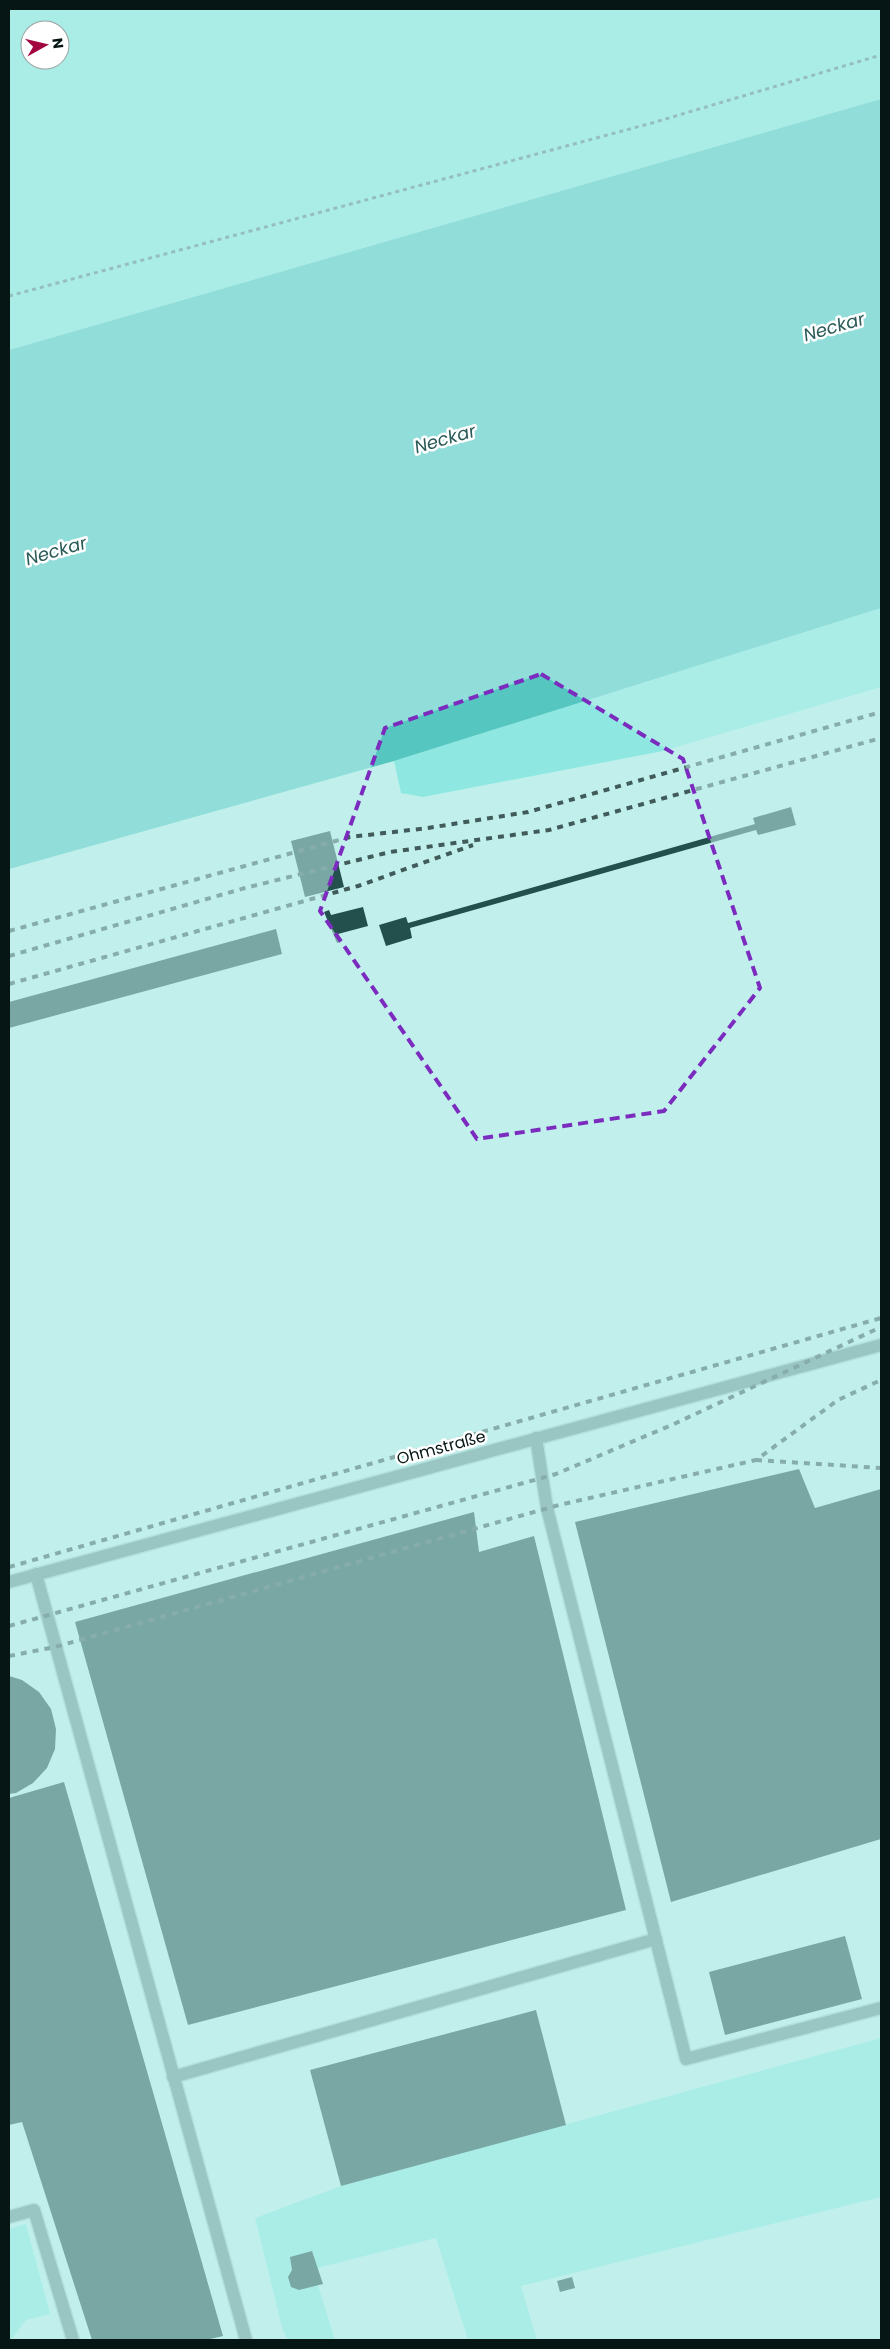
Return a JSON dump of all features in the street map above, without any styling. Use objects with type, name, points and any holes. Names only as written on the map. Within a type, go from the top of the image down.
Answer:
[{"type":"street","name":"Ohmstraße","points":[[9,1582],[881,1345]]},
{"type":"street","points":[[536,1438],[548,1508],[686,2059],[881,2008]]},
{"type":"street","points":[[36,1574],[246,2340]]},
{"type":"street","points":[[173,2077],[656,1939]]},
{"type":"street","points":[[9,2217],[34,2210],[73,2340]]},
{"type":"path","points":[[9,296],[652,123],[881,54]]},
{"type":"highlighted area","points":[[541,674],[683,759],[760,988],[664,1111],[477,1139],[320,911],[385,728]]},
{"type":"shaded area","points":[[9,9],[881,9],[881,99],[9,350]]},
{"type":"shaded area","points":[[881,608],[881,687],[663,751],[423,797],[401,793],[394,761]]},
{"type":"shaded area","points":[[881,2038],[881,2197],[521,2286],[537,2340],[468,2340],[436,2238],[313,2269],[335,2340],[288,2340],[283,2331],[255,2218],[341,2186]]},
{"type":"shaded area","points":[[26,2224],[50,2314],[26,2320],[11,2340],[9,2340],[9,2229]]},
{"type":"water","name":"Neckar","points":[[881,99],[881,608],[394,761],[9,869],[9,350]]},
{"type":"building","points":[[791,807],[796,825],[758,835],[756,830],[410,928],[412,938],[386,946],[379,925],[406,917],[408,923],[755,824],[753,818]]},
{"type":"building","points":[[330,831],[344,887],[305,897],[291,841]]},
{"type":"building","points":[[363,907],[368,926],[338,934],[340,942],[337,943],[324,912],[329,910],[331,915]]},
{"type":"building","points":[[276,929],[282,954],[9,1028],[9,1002]]},
{"type":"building","points":[[799,1469],[815,1508],[881,1489],[881,1839],[671,1902],[575,1522]]},
{"type":"building","points":[[474,1512],[479,1552],[534,1536],[626,1910],[188,2025],[75,1622]]},
{"type":"building","points":[[9,1676],[22,1680],[39,1692],[51,1709],[56,1729],[55,1749],[47,1768],[33,1783],[16,1793],[9,1794]]},
{"type":"building","points":[[64,1782],[223,2336],[206,2340],[92,2340],[22,2122],[9,2125],[9,1798]]},
{"type":"building","points":[[845,1936],[862,1999],[725,2035],[709,1972]]},
{"type":"building","points":[[536,2010],[566,2125],[341,2186],[310,2070]]},
{"type":"building","points":[[312,2251],[323,2284],[299,2290],[291,2287],[288,2277],[292,2270],[290,2257]]},
{"type":"building","points":[[572,2277],[575,2288],[560,2292],[557,2281]]},
{"type":"railway","points":[[9,931],[350,837],[428,828],[528,812],[881,712]]},
{"type":"railway","points":[[9,956],[245,888],[390,852],[549,830],[881,738]]},
{"type":"railway","points":[[9,984],[358,886],[473,845]]},
{"type":"railway","points":[[9,1567],[881,1318]]},
{"type":"railway","points":[[9,1626],[556,1474],[674,1424],[881,1327]]},
{"type":"railway","points":[[9,1656],[55,1647],[559,1505],[756,1460],[838,1400],[881,1380]]},
{"type":"railway","points":[[756,1460],[881,1468]]}]
